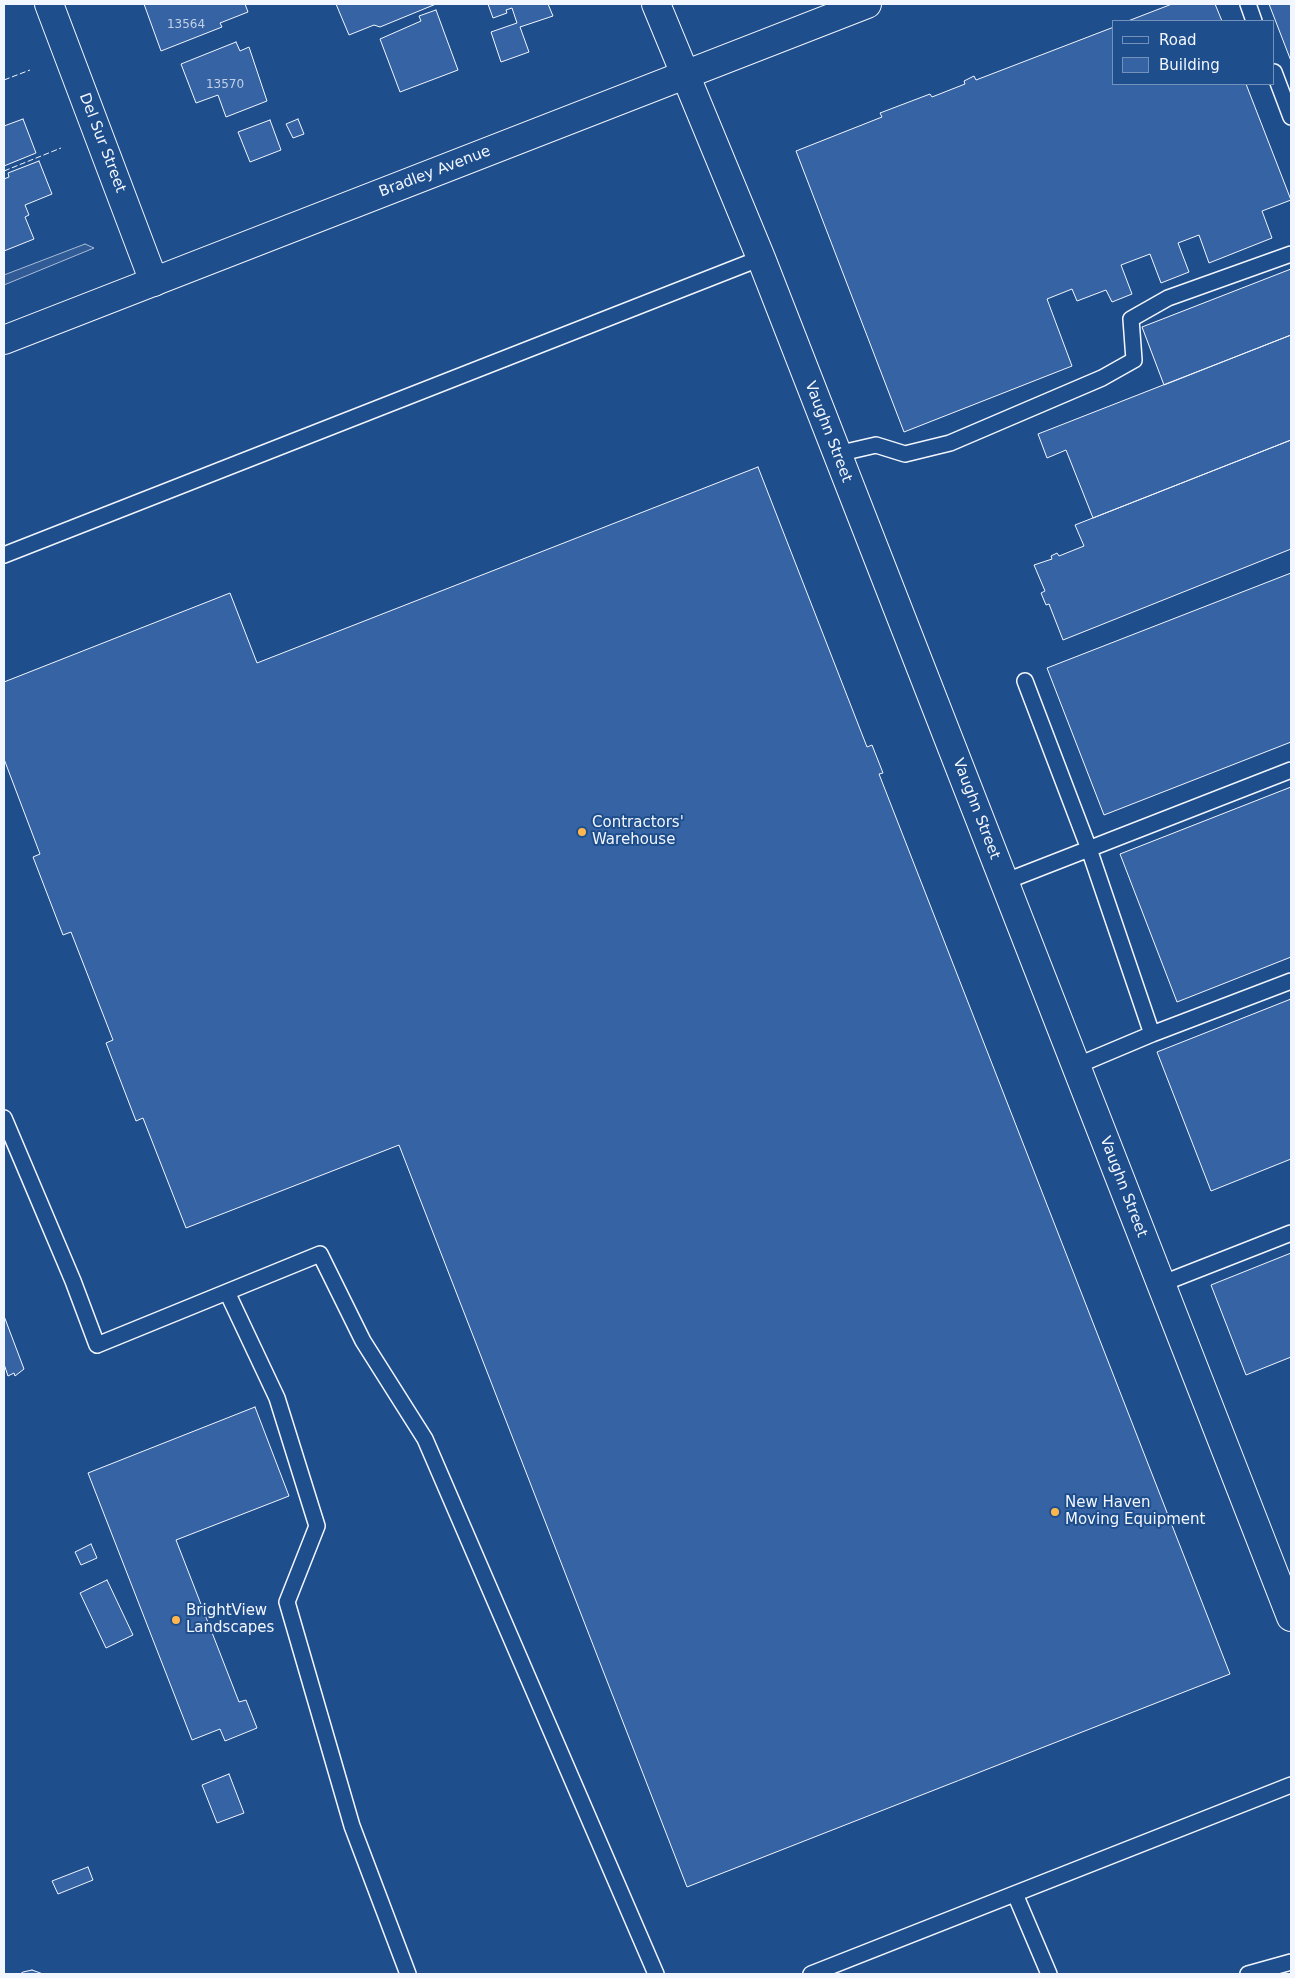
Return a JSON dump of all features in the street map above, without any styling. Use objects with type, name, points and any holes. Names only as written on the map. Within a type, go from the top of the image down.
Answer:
[{"type":"street","name":"Del Sur Street","points":[[48,4],[154,282]]},
{"type":"street","name":"Vaughn Street","points":[[656,4],[761,258],[1291,1616]]},
{"type":"street","name":"Bradley Avenue","points":[[4,340],[867,4]]},
{"type":"lane","points":[[1248,4],[1254,20]]},
{"type":"lane","points":[[1275,75],[1291,117]]},
{"type":"lane","points":[[837,454],[876,445],[905,454],[950,443],[1102,378],[1134,360],[1131,319],[1168,298],[1291,254]]},
{"type":"lane","points":[[4,555],[761,258]]},
{"type":"lane","points":[[1025,681],[1089,849],[1152,1034]]},
{"type":"lane","points":[[1004,882],[1291,770]]},
{"type":"lane","points":[[1076,1066],[1152,1034],[1291,981]]},
{"type":"lane","points":[[4,1118],[73,1281],[97,1345],[320,1254],[363,1342],[425,1439],[656,1974]]},
{"type":"lane","points":[[1161,1284],[1291,1233]]},
{"type":"lane","points":[[227,1292],[277,1398],[317,1526],[287,1602],[352,1826],[408,1974]]},
{"type":"lane","points":[[810,1974],[1291,1785]]},
{"type":"lane","points":[[1015,1894],[1049,1974]]},
{"type":"lane","points":[[1248,1974],[1291,1962]]},
{"type":"shaded area","points":[[85,244],[94,248],[4,285],[4,275]]},
{"type":"building","points":[[144,4],[245,4],[248,12],[220,23],[222,27],[161,51]]},
{"type":"building","points":[[336,4],[436,4],[380,27],[374,25],[349,35]]},
{"type":"building","points":[[488,4],[548,4],[553,16],[520,27],[529,52],[501,62],[491,32],[517,23],[512,8],[506,10],[507,13],[493,18]]},
{"type":"building","points":[[1172,4],[1215,4],[1222,20],[1131,20]]},
{"type":"building","points":[[1269,4],[1291,4],[1291,61]]},
{"type":"building","points":[[436,10],[458,70],[400,92],[380,39],[421,21],[419,16]]},
{"type":"building","points":[[1112,28],[1112,85],[1246,85],[1291,200],[1262,211],[1272,238],[1209,263],[1199,235],[1178,243],[1189,272],[1161,283],[1150,254],[1121,265],[1132,294],[1112,302],[1106,290],[1077,301],[1072,289],[1047,299],[1072,366],[904,432],[796,151],[882,117],[880,113],[930,94],[932,97],[965,84],[964,81],[974,76],[976,80]]},
{"type":"building","points":[[236,42],[240,51],[249,47],[267,101],[226,117],[218,95],[196,103],[181,64]]},
{"type":"building","points":[[23,119],[36,153],[4,166],[4,126]]},
{"type":"building","points":[[298,119],[304,134],[293,138],[286,124]]},
{"type":"building","points":[[270,120],[281,150],[250,162],[238,132]]},
{"type":"building","points":[[39,161],[52,194],[25,205],[29,215],[25,217],[34,239],[4,251],[4,179],[9,177],[8,173]]},
{"type":"building","points":[[1291,269],[1291,335],[1164,385],[1142,327]]},
{"type":"building","points":[[1291,335],[1291,440],[1093,518],[1066,450],[1047,458],[1038,434]]},
{"type":"building","points":[[1291,440],[1291,549],[1063,640],[1049,604],[1046,605],[1041,593],[1045,591],[1034,565],[1052,559],[1051,556],[1057,553],[1059,556],[1084,546],[1075,525]]},
{"type":"building","points":[[758,467],[867,747],[872,745],[883,773],[879,774],[1230,1674],[687,1887],[399,1145],[186,1228],[143,1118],[136,1121],[106,1043],[113,1040],[71,932],[63,935],[33,857],[40,854],[4,759],[4,682],[230,593],[257,663]]},
{"type":"building","points":[[1291,573],[1291,742],[1104,815],[1047,668]]},
{"type":"building","points":[[1291,787],[1291,957],[1177,1002],[1120,854]]},
{"type":"building","points":[[1291,999],[1291,1159],[1211,1191],[1157,1052]]},
{"type":"building","points":[[1291,1253],[1291,1357],[1246,1375],[1211,1285]]},
{"type":"building","points":[[4,1316],[24,1369],[15,1376],[14,1373],[8,1376],[4,1364]]},
{"type":"building","name":"BrightView Landscapes","points":[[255,1407],[289,1496],[176,1540],[239,1702],[246,1700],[257,1728],[225,1741],[220,1729],[192,1740],[88,1473]]},
{"type":"building","points":[[91,1544],[97,1558],[81,1565],[75,1552]]},
{"type":"building","points":[[107,1580],[133,1635],[106,1648],[80,1593]]},
{"type":"building","points":[[229,1774],[244,1813],[217,1823],[202,1785]]},
{"type":"building","points":[[88,1867],[93,1880],[58,1894],[52,1881]]},
{"type":"building","points":[[32,1970],[43,1974],[20,1974],[23,1972]]},
{"type":"fence","points":[[4,80],[30,70]]},
{"type":"fence","points":[[4,171],[61,148]]},
{"type":"place","name":"Contractors' Warehouse","points":[[582,832]]},
{"type":"place","name":"New Haven Moving Equipment","points":[[1055,1512]]},
{"type":"place","name":"BrightView Landscapes","points":[[176,1620]]}]
